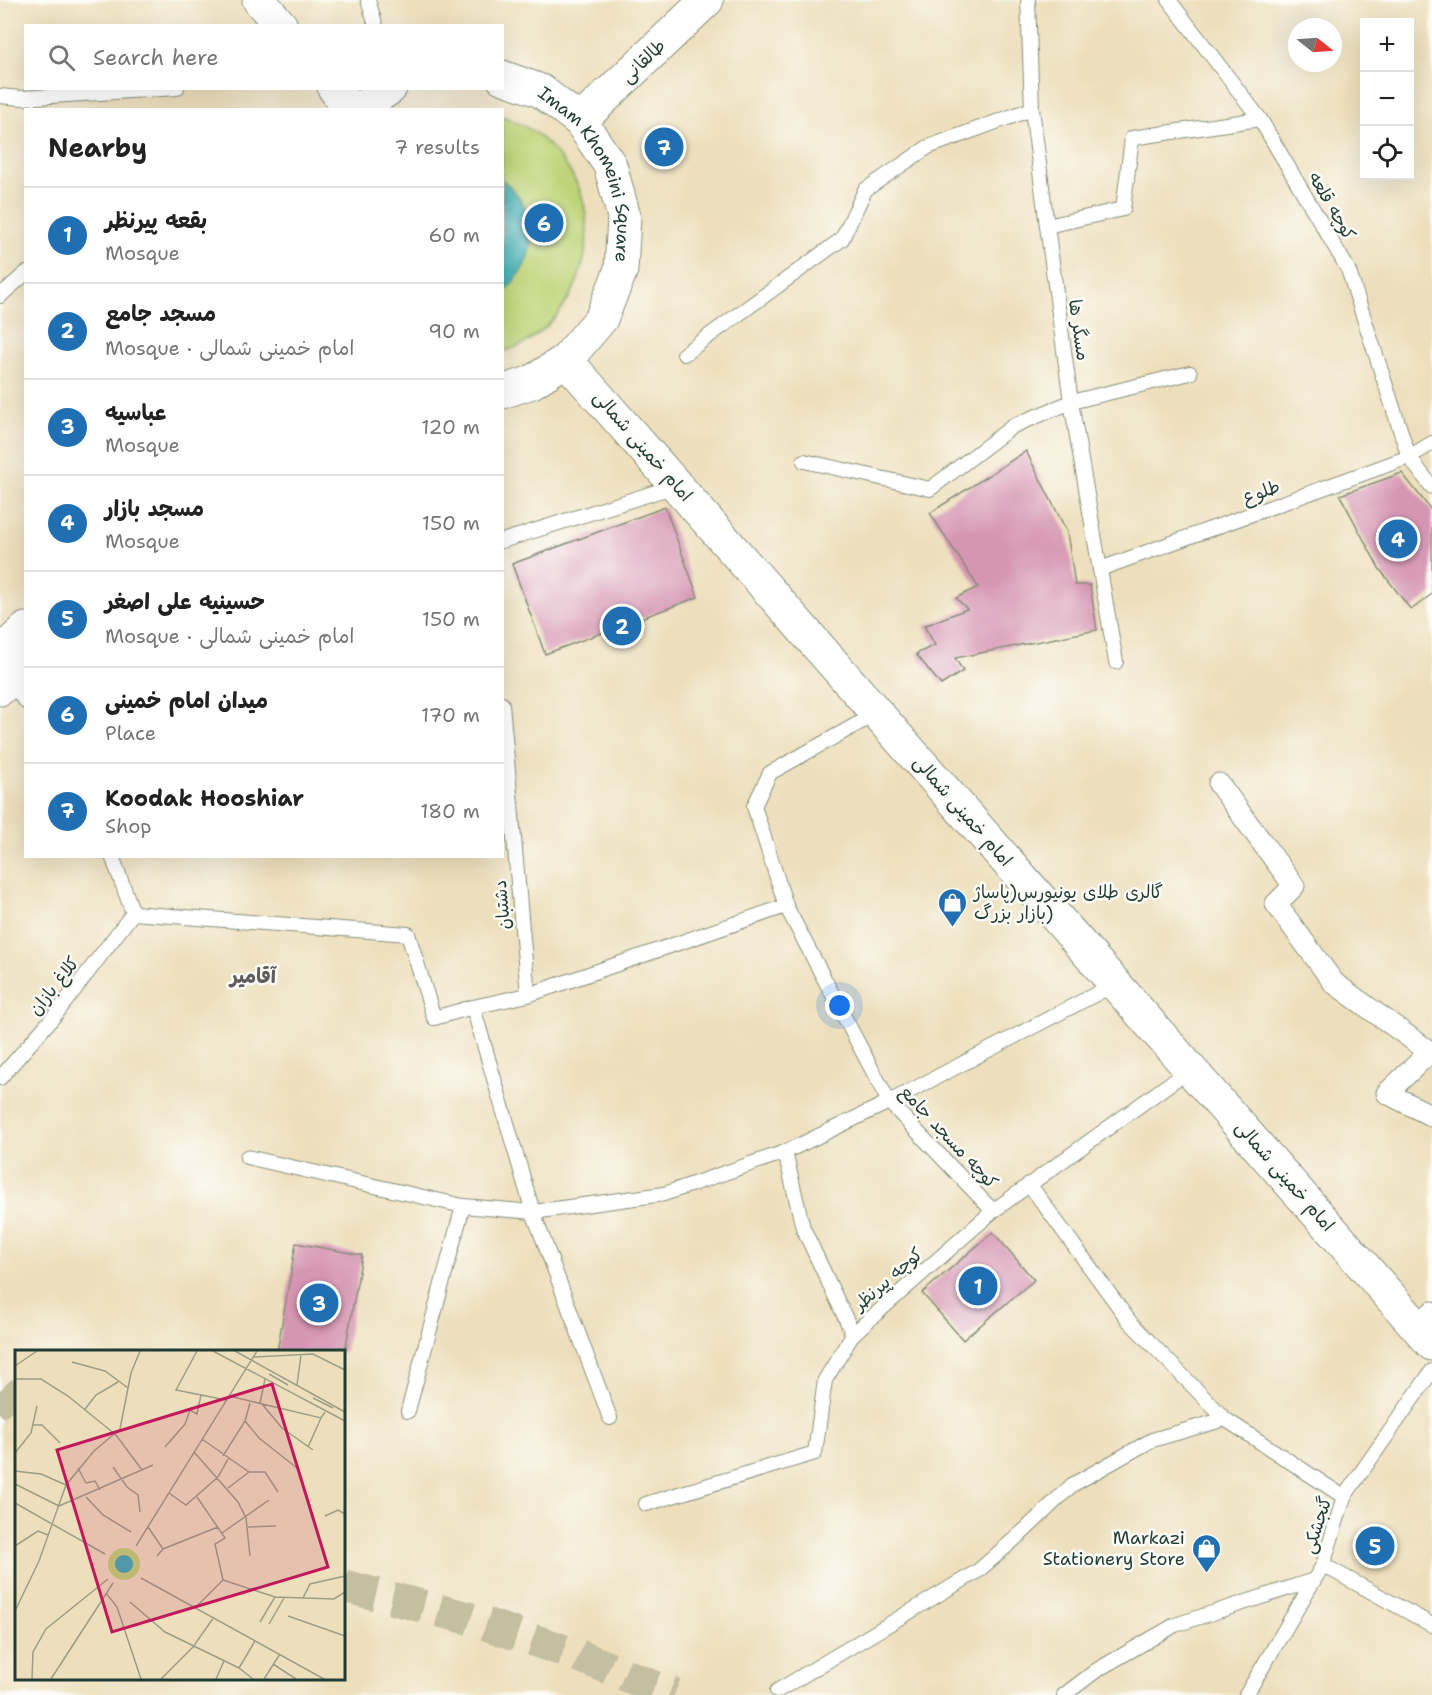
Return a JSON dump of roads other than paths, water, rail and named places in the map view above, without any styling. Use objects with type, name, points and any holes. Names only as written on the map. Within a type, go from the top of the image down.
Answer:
[{"type":"main road","points":[[260,0],[279,24]]},
{"type":"main road","name":"طالقانی","points":[[580,122],[707,0]]},
{"type":"main road","name":"Imam Khomeini Square","points":[[504,78],[541,91],[580,122],[610,165],[624,217],[621,270],[601,319],[566,360],[531,382],[504,391]]},
{"type":"main road","points":[[336,90],[349,108]]},
{"type":"main road","points":[[361,108],[387,90]]},
{"type":"main road","name":"امام خمینی شمالی","points":[[566,360],[1190,1069],[1427,1328]]},
{"type":"main road","points":[[12,678],[24,636]]},
{"type":"street","points":[[1219,783],[1294,886],[1276,903],[1334,983],[1430,1052],[1387,1093],[1432,1116]]},
{"type":"lane","points":[[368,0],[375,24]]},
{"type":"lane","name":"مسگر ها","points":[[1028,0],[1032,109],[1047,226],[1071,402],[1116,662]]},
{"type":"lane","name":"کوچه قلعه","points":[[1169,0],[1260,119],[1348,269],[1409,457],[1432,487]]},
{"type":"lane","points":[[0,96],[21,98],[173,90]]},
{"type":"lane","points":[[684,354],[842,238],[865,190],[928,147],[1032,109]]},
{"type":"lane","points":[[1047,226],[1123,209],[1132,138],[1260,119]]},
{"type":"lane","points":[[0,296],[24,275]]},
{"type":"lane","points":[[804,460],[930,489],[1013,426],[1071,402],[1190,373]]},
{"type":"lane","name":"طلوع","points":[[1100,569],[1409,457],[1432,443]]},
{"type":"lane","points":[[504,540],[677,486]]},
{"type":"lane","name":"کوچه مسجد جامع","points":[[877,713],[770,773],[754,806],[786,906],[888,1102],[993,1211]]},
{"type":"lane","name":"دشتبان","points":[[504,726],[528,995]]},
{"type":"lane","points":[[113,858],[133,913],[408,934],[434,1018],[528,995],[786,906]]},
{"type":"lane","name":"کلاغ بازان","points":[[0,1078],[57,1014],[133,913]]},
{"type":"lane","points":[[247,1157],[463,1206],[533,1212],[663,1194],[785,1152],[888,1102],[1115,984]]},
{"type":"lane","points":[[473,1007],[533,1212],[610,1418]]},
{"type":"lane","name":"کوچه پیرنظر","points":[[646,1504],[815,1453],[825,1380],[853,1334],[993,1211],[1190,1069]]},
{"type":"lane","points":[[785,1152],[803,1228],[853,1334]]},
{"type":"lane","points":[[1029,1184],[1130,1322],[1225,1419],[1344,1497]]},
{"type":"lane","points":[[408,1412],[463,1206]]},
{"type":"lane","name":"گنجشکی","points":[[1246,1695],[1323,1565],[1344,1497],[1432,1371]]},
{"type":"lane","points":[[777,1691],[978,1571],[1072,1485],[1152,1440],[1225,1419]]},
{"type":"lane","points":[[1323,1565],[1432,1625]]},
{"type":"lane","points":[[1064,1695],[1097,1670],[1175,1625],[1314,1580]]},
{"type":"water","points":[[504,181],[516,193],[525,208],[532,236],[530,251],[515,280],[504,292]]},
{"type":"tunnel","points":[[0,1390],[15,1406]]},
{"type":"tunnel","points":[[345,1586],[468,1618],[577,1655],[674,1695]]},
{"type":"place","name":"Koodak Hooshiar","points":[[664,147]]},
{"type":"place","name":"میدان امام خمینی","points":[[544,223]]},
{"type":"place","name":"مسجد بازار","points":[[1398,539]]},
{"type":"place","name":"مسجد جامع","points":[[622,626]]},
{"type":"place","name":"گالری طلای یونیورس(پاساژ بازار بزرگ)","points":[[953,928]]},
{"type":"place","name":"بقعه پیرنظر","points":[[978,1286]]},
{"type":"place","name":"عباسیه","points":[[319,1303]]},
{"type":"place","name":"حسینیه علی اصغر","points":[[1375,1546]]},
{"type":"place","name":"Markazi Stationery Store","points":[[1206,1574]]},
{"type":"district","name":"آقامیر","points":[[253,976]]}]
